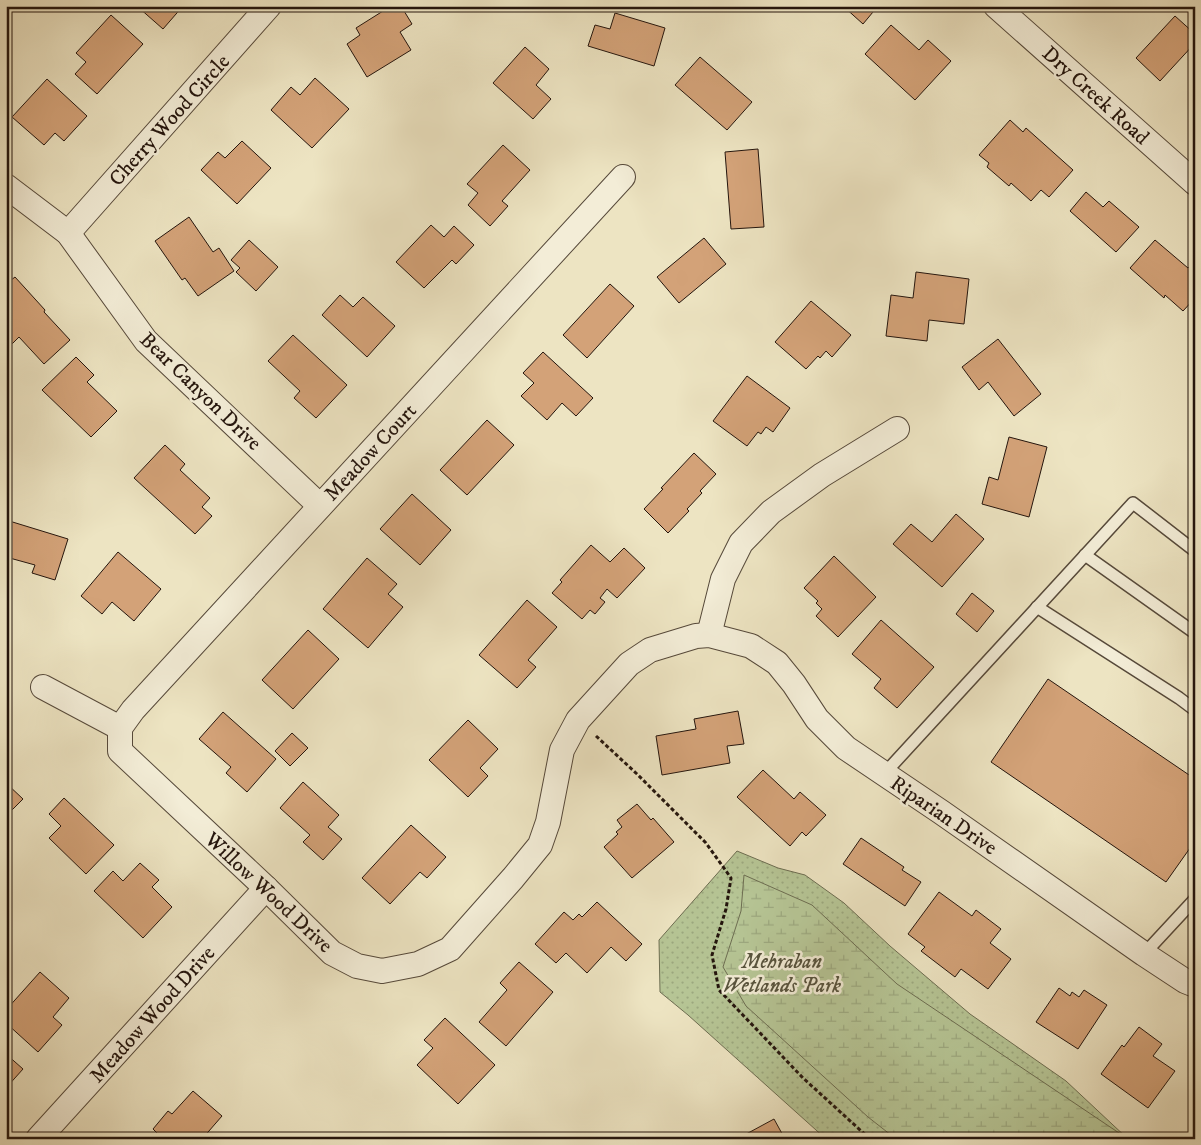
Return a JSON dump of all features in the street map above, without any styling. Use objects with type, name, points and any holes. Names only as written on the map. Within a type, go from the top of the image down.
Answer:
[{"type":"street","name":"Cherry Wood Circle","points":[[68,233],[269,6]]},
{"type":"street","name":"Dry Creek Road","points":[[996,6],[1195,183]]},
{"type":"street","name":"Meadow Court","points":[[120,728],[139,703],[623,177]]},
{"type":"street","name":"Bear Canyon Drive","points":[[6,186],[68,233],[146,341],[320,506]]},
{"type":"street","points":[[709,635],[723,579],[741,543],[771,512],[822,475],[897,429]]},
{"type":"street","name":"Willow Wood Drive","points":[[120,728],[120,751],[266,888],[332,953],[357,966],[382,971],[418,964],[450,949],[540,845],[548,822],[562,750],[578,720],[629,664],[650,650],[696,636],[709,635]]},
{"type":"street","name":"Riparian Drive","points":[[709,635],[751,646],[777,663],[817,718],[846,748],[1144,954],[1185,981],[1195,985]]},
{"type":"street","points":[[44,687],[120,728]]},
{"type":"street","name":"Meadow Wood Drive","points":[[38,1139],[266,888]]},
{"type":"lane","points":[[884,774],[1133,503],[1195,551]]},
{"type":"lane","points":[[1085,555],[1195,633]]},
{"type":"lane","points":[[1037,607],[1180,698],[1195,710]]},
{"type":"lane","points":[[1144,954],[1195,899]]},
{"type":"path","points":[[578,720],[637,774],[706,843],[732,878],[726,909],[712,956],[719,990],[803,1078],[870,1139]]},
{"type":"green space","name":"Mehraban Wetlands Park","points":[[737,851],[778,868],[805,875],[844,903],[890,946],[970,1014],[1066,1081],[1128,1139],[826,1139],[660,992],[659,940]]},
{"type":"green space","name":"Mehraban Wetlands Park","points":[[744,875],[812,905],[897,984],[1128,1139],[896,1139],[868,1117],[746,1006],[723,967],[741,911]]},
{"type":"building","points":[[139,6],[183,6],[163,29]]},
{"type":"building","points":[[391,6],[401,6],[412,24],[400,32],[411,50],[367,77],[347,44],[360,35],[356,28]]},
{"type":"building","points":[[843,6],[878,6],[863,24]]},
{"type":"building","points":[[615,13],[665,28],[654,66],[588,46],[595,25],[610,29]]},
{"type":"building","points":[[111,15],[143,44],[97,94],[75,74],[86,62],[76,53]]},
{"type":"building","points":[[1175,16],[1195,34],[1195,43],[1160,81],[1136,58]]},
{"type":"building","points":[[891,25],[919,50],[928,40],[951,61],[915,100],[865,54]]},
{"type":"building","points":[[525,47],[549,69],[536,85],[551,99],[533,119],[493,83]]},
{"type":"building","points":[[700,57],[752,102],[727,130],[675,85]]},
{"type":"building","points":[[315,78],[349,109],[312,148],[271,110],[291,87],[300,95]]},
{"type":"building","points":[[47,79],[87,116],[64,141],[55,133],[44,145],[12,117]]},
{"type":"building","points":[[1010,120],[1023,132],[1026,128],[1073,170],[1049,197],[1041,190],[1031,201],[1011,183],[1009,186],[987,167],[989,163],[979,155]]},
{"type":"building","points":[[242,141],[271,168],[237,204],[201,170],[218,152],[225,158]]},
{"type":"building","points":[[503,145],[530,170],[502,201],[508,206],[490,226],[468,205],[478,193],[467,184]]},
{"type":"building","points":[[758,149],[764,227],[731,229],[725,152]]},
{"type":"building","points":[[1086,192],[1103,207],[1109,201],[1139,227],[1116,252],[1070,211]]},
{"type":"building","points":[[189,217],[213,252],[219,248],[234,271],[198,296],[185,278],[182,280],[155,241]]},
{"type":"building","points":[[431,225],[444,237],[454,226],[474,245],[456,264],[452,260],[424,288],[396,262]]},
{"type":"building","points":[[704,238],[726,264],[679,303],[657,277]]},
{"type":"building","points":[[249,240],[278,267],[256,291],[236,272],[240,268],[231,260]]},
{"type":"building","points":[[1155,240],[1188,268],[1192,264],[1195,266],[1195,298],[1183,311],[1165,295],[1164,298],[1130,268]]},
{"type":"building","points":[[916,272],[969,279],[964,324],[929,320],[927,341],[886,336],[891,295],[913,298]]},
{"type":"building","points":[[15,277],[70,340],[44,364],[19,337],[11,345],[6,340],[6,284]]},
{"type":"building","points":[[610,284],[634,306],[587,358],[563,335]]},
{"type":"building","points":[[340,295],[353,307],[363,297],[395,326],[367,357],[322,315]]},
{"type":"building","points":[[811,301],[851,335],[832,357],[826,351],[820,358],[818,356],[806,369],[775,342]]},
{"type":"building","points":[[293,335],[347,385],[316,418],[294,398],[300,391],[268,361]]},
{"type":"building","points":[[998,339],[1041,394],[1014,416],[988,382],[979,390],[962,367]]},
{"type":"building","points":[[543,352],[593,398],[576,416],[562,403],[547,420],[521,396],[534,383],[523,373]]},
{"type":"building","points":[[76,357],[94,375],[87,382],[117,411],[91,437],[42,390]]},
{"type":"building","points":[[747,376],[790,408],[773,432],[766,427],[761,434],[758,432],[747,446],[713,421]]},
{"type":"building","points":[[487,420],[514,445],[467,495],[440,470]]},
{"type":"building","points":[[1009,437],[1047,447],[1029,517],[982,504],[989,477],[998,480]]},
{"type":"building","points":[[165,445],[185,464],[180,470],[210,498],[202,507],[212,516],[195,534],[134,478]]},
{"type":"building","points":[[694,453],[716,474],[700,491],[702,493],[687,509],[689,511],[668,533],[644,509]]},
{"type":"building","points":[[412,494],[451,530],[420,565],[380,529]]},
{"type":"building","points":[[956,514],[984,539],[942,587],[893,544],[911,524],[932,542]]},
{"type":"building","points":[[6,520],[68,539],[55,580],[32,573],[35,565],[6,557]]},
{"type":"building","points":[[591,545],[610,562],[624,548],[645,568],[617,598],[607,589],[600,598],[605,602],[595,614],[590,610],[582,619],[552,593],[562,582],[560,580]]},
{"type":"building","points":[[118,552],[161,589],[134,621],[112,602],[102,614],[81,596]]},
{"type":"building","points":[[834,556],[876,597],[838,637],[816,616],[822,609],[816,603],[818,601],[804,588]]},
{"type":"building","points":[[367,558],[397,584],[388,594],[403,607],[368,648],[323,609]]},
{"type":"building","points":[[972,593],[994,611],[977,632],[956,614]]},
{"type":"building","points":[[527,600],[557,627],[528,660],[536,667],[517,688],[479,655]]},
{"type":"building","points":[[881,620],[934,667],[897,708],[874,688],[881,679],[852,654]]},
{"type":"building","points":[[308,630],[339,659],[293,709],[262,680]]},
{"type":"building","points":[[1048,679],[1195,779],[1195,841],[1166,882],[991,762]]},
{"type":"building","points":[[738,711],[744,744],[727,746],[730,763],[662,775],[656,736],[696,729],[694,719]]},
{"type":"building","points":[[223,712],[276,759],[247,792],[226,773],[231,767],[199,739]]},
{"type":"building","points":[[468,720],[498,749],[480,768],[488,776],[468,797],[429,760]]},
{"type":"building","points":[[292,733],[308,748],[290,766],[275,751]]},
{"type":"building","points":[[763,770],[794,799],[800,792],[826,815],[806,836],[802,832],[790,846],[737,797]]},
{"type":"building","points":[[303,782],[339,815],[328,827],[342,839],[323,860],[303,842],[310,835],[280,808]]},
{"type":"building","points":[[6,783],[23,799],[6,816]]},
{"type":"building","points":[[64,798],[114,845],[86,874],[49,838],[61,826],[49,814]]},
{"type":"building","points":[[637,804],[651,820],[653,818],[674,842],[632,878],[604,847],[618,834],[616,832],[622,827],[617,820]]},
{"type":"building","points":[[411,825],[446,857],[427,878],[420,872],[390,904],[362,878]]},
{"type":"building","points":[[861,838],[904,867],[902,870],[921,882],[905,906],[843,864]]},
{"type":"building","points":[[140,863],[159,880],[152,887],[172,907],[143,938],[94,891],[113,871],[123,881]]},
{"type":"building","points":[[939,892],[972,916],[976,910],[1001,929],[990,943],[1011,959],[988,989],[961,969],[955,977],[921,951],[925,947],[908,934]]},
{"type":"building","points":[[597,902],[642,944],[626,961],[611,947],[587,973],[566,953],[556,963],[535,944],[564,912],[573,920],[579,914],[582,917]]},
{"type":"building","points":[[519,962],[553,992],[506,1046],[479,1022],[507,990],[500,983]]},
{"type":"building","points":[[40,972],[69,998],[53,1017],[62,1025],[38,1052],[6,1023],[6,1010]]},
{"type":"building","points":[[1059,988],[1070,996],[1072,992],[1079,997],[1084,990],[1107,1005],[1078,1049],[1036,1022]]},
{"type":"building","points":[[445,1018],[495,1065],[458,1104],[417,1065],[433,1048],[424,1040]]},
{"type":"building","points":[[1139,1027],[1162,1044],[1153,1056],[1175,1071],[1148,1108],[1101,1074],[1122,1045],[1124,1047]]},
{"type":"building","points":[[6,1054],[23,1069],[6,1088]]},
{"type":"building","points":[[193,1091],[222,1116],[202,1139],[156,1139],[159,1135],[153,1129],[168,1111],[172,1114]]},
{"type":"building","points":[[774,1119],[785,1139],[737,1139]]}]
